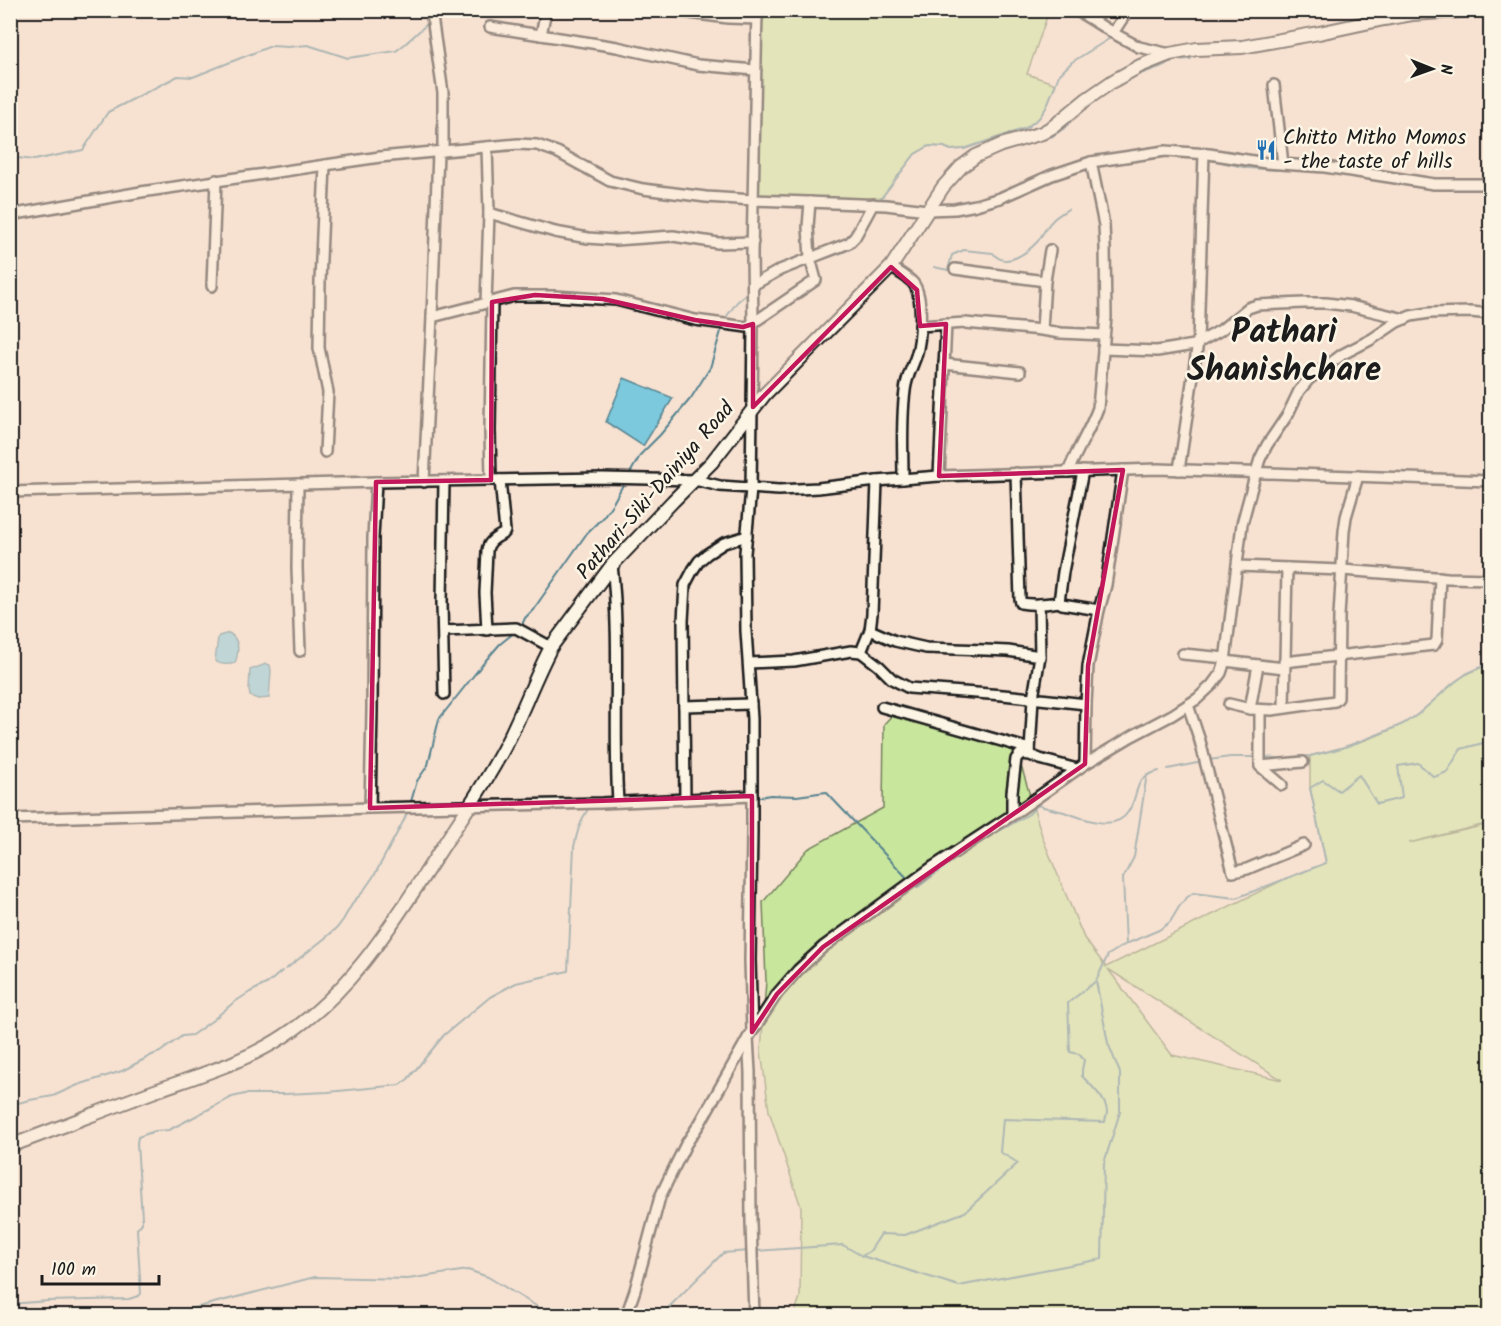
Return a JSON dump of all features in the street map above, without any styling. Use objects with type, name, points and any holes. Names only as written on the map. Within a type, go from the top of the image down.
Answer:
[{"type":"main road","name":"Pathari-Siki-Dainiya Road","points":[[10,1146],[249,1056],[284,1036],[313,1015],[340,990],[380,942],[468,806],[504,748],[524,710],[551,647],[612,565],[712,462],[765,394],[891,267],[943,187],[961,167],[976,156],[1001,145],[1042,133],[1113,81],[1140,66],[1170,54],[1197,49],[1242,47],[1412,14],[1474,10]]},
{"type":"street","points":[[424,482],[443,93],[431,10]]},
{"type":"street","points":[[541,35],[546,10]]},
{"type":"street","points":[[666,10],[728,18],[757,15],[751,489],[745,554],[746,631],[751,704],[750,1072],[754,1316]]},
{"type":"street","points":[[1076,10],[1139,47],[1170,54]]},
{"type":"street","points":[[1113,33],[1128,10]]},
{"type":"street","points":[[490,27],[617,47],[698,65],[755,70]]},
{"type":"street","points":[[1274,86],[1283,164]]},
{"type":"street","points":[[10,215],[216,180],[380,157],[518,144],[537,145],[557,152],[610,181],[643,189],[706,197],[873,204],[927,210],[955,209],[1000,198],[1091,162],[1165,151],[1204,153],[1266,163],[1348,170],[1434,184],[1491,184]]},
{"type":"street","points":[[487,147],[490,430],[495,480],[505,531],[488,546],[485,563],[487,630]]},
{"type":"street","points":[[1179,470],[1198,342],[1204,153]]},
{"type":"street","points":[[1068,472],[1098,408],[1106,317],[1104,225],[1091,162]]},
{"type":"street","points":[[325,452],[328,392],[319,348],[320,272],[326,165]]},
{"type":"street","points":[[212,286],[216,180]]},
{"type":"street","points":[[432,317],[514,296],[535,295],[616,300],[695,320],[747,327],[816,280],[810,258],[808,227],[810,202]]},
{"type":"street","points":[[753,285],[780,270],[849,243],[855,237],[873,204]]},
{"type":"street","points":[[489,213],[555,232],[588,238],[615,240],[673,236],[718,243],[753,242]]},
{"type":"street","points":[[1042,330],[1045,280],[1050,250]]},
{"type":"street","points":[[891,267],[914,284],[919,296],[920,341],[907,379],[903,412],[903,479]]},
{"type":"street","points":[[955,269],[1045,280]]},
{"type":"street","points":[[1103,349],[1157,351],[1194,345],[1221,330],[1248,308],[1257,305],[1326,303],[1405,318]]},
{"type":"street","points":[[626,1316],[660,1197],[686,1144],[750,1035],[777,994],[798,969],[823,947],[934,866],[1081,767],[1188,705],[1212,685],[1221,673],[1225,659],[1242,524],[1256,472],[1267,445],[1288,414],[1299,391],[1309,379],[1343,354],[1405,318],[1429,313],[1491,314]]},
{"type":"street","points":[[920,326],[964,323],[1060,333],[1104,334]]},
{"type":"street","points":[[939,476],[946,324]]},
{"type":"street","points":[[944,364],[1020,372]]},
{"type":"street","points":[[1081,767],[1088,666],[1106,585],[1123,470]]},
{"type":"street","points":[[10,492],[602,478],[695,480],[720,486],[751,489],[818,488],[939,476],[1123,470],[1256,472],[1491,481]]},
{"type":"street","points":[[1059,602],[1083,471]]},
{"type":"street","points":[[1016,473],[1021,603],[1059,602],[1099,610]]},
{"type":"street","points":[[1229,704],[1255,709],[1284,708],[1335,701],[1338,698],[1338,655],[1346,517],[1358,476]]},
{"type":"street","points":[[444,481],[442,603],[444,694]]},
{"type":"street","points":[[861,652],[870,630],[873,598],[877,481]]},
{"type":"street","points":[[370,808],[376,482]]},
{"type":"street","points":[[298,484],[297,568],[300,651]]},
{"type":"street","points":[[686,799],[685,585],[699,561],[707,554],[724,543],[747,536]]},
{"type":"street","points":[[612,565],[616,635],[618,802]]},
{"type":"street","points":[[1237,566],[1491,579]]},
{"type":"street","points":[[1284,708],[1287,568]]},
{"type":"street","points":[[1183,654],[1258,665],[1284,665],[1338,655],[1434,645],[1437,640],[1440,578]]},
{"type":"street","points":[[1030,752],[1033,698],[1040,657],[1039,604]]},
{"type":"street","points":[[444,632],[516,628],[551,647]]},
{"type":"street","points":[[870,630],[896,641],[926,648],[985,650],[1040,657]]},
{"type":"street","points":[[749,663],[794,661],[851,651],[861,652],[892,679],[909,688],[1086,704]]},
{"type":"street","points":[[1258,665],[1255,709],[1260,766],[1282,785]]},
{"type":"street","points":[[684,706],[751,704]]},
{"type":"street","points":[[1188,705],[1200,741],[1233,872],[1304,844]]},
{"type":"street","points":[[882,707],[1030,752],[1040,759],[1081,767]]},
{"type":"street","points":[[1012,815],[1016,759],[1020,754],[1030,752]]},
{"type":"street","points":[[1260,766],[1303,762]]},
{"type":"street","points":[[10,819],[618,802],[752,796]]},
{"type":"highlighted area","points":[[891,267],[917,290],[920,326],[946,324],[939,476],[1123,470],[1088,666],[1085,764],[823,947],[777,994],[752,1032],[752,796],[370,808],[376,482],[491,480],[492,302],[535,295],[603,299],[695,320],[743,327],[753,324],[753,407]]},
{"type":"green space","points":[[757,11],[1049,11],[1027,74],[1056,84],[1046,108],[1039,118],[1026,128],[964,149],[951,150],[929,146],[915,154],[879,201],[754,200]]},
{"type":"green space","points":[[1490,663],[1490,823],[1409,843],[1490,824],[1490,1315],[794,1315],[800,1297],[801,1207],[769,1111],[761,1051],[766,981],[763,902],[808,849],[883,808],[884,724],[896,711],[956,734],[1017,752],[1043,839],[1084,938],[1106,967],[1287,878],[1326,863],[1310,788],[1310,756],[1364,741],[1402,724],[1420,713],[1457,680]],"holes":[[[1108,969],[1282,1080],[1172,1055]]]},
{"type":"water","points":[[624,378],[673,398],[643,446],[606,422]]},
{"type":"water","points":[[229,633],[237,643],[235,663],[219,663],[215,661],[218,638]]},
{"type":"water","points":[[266,664],[270,665],[271,671],[269,698],[258,699],[250,696],[250,670]]},
{"type":"waterway","points":[[1127,19],[1136,10]]},
{"type":"waterway","points":[[10,157],[34,160],[83,150],[108,112],[178,76],[193,77],[271,46],[308,45],[348,58],[396,51],[427,24]]},
{"type":"waterway","points":[[879,201],[915,154],[929,146],[951,150],[964,149],[1026,128],[1039,118],[1046,108],[1059,75],[1072,62],[1112,37]]},
{"type":"waterway","points":[[1132,77],[1174,60],[1191,59]]},
{"type":"waterway","points":[[998,153],[1053,136],[1078,114]]},
{"type":"waterway","points":[[1207,159],[1248,168],[1277,170]]},
{"type":"waterway","points":[[813,262],[840,254],[854,246],[864,234],[876,209]]},
{"type":"waterway","points":[[934,267],[948,270],[952,255],[964,250],[993,253],[1004,260],[1016,258],[1034,245],[1054,219],[1068,209]]},
{"type":"waterway","points":[[758,288],[807,265]]},
{"type":"waterway","points":[[727,316],[737,302],[748,293]]},
{"type":"waterway","points":[[629,475],[641,454],[691,398],[710,368],[722,328]]},
{"type":"waterway","points":[[522,625],[587,533],[603,517],[624,483]]},
{"type":"waterway","points":[[410,805],[417,781],[428,765],[439,719],[486,660],[515,632]]},
{"type":"waterway","points":[[1266,757],[1284,759],[1310,756],[1342,748],[1403,724],[1466,674],[1490,663]]},
{"type":"waterway","points":[[862,1256],[959,1286],[1102,1259],[1104,1163],[1120,1112],[1120,1073],[1108,1043],[1096,981],[1108,955],[1126,944],[1159,930],[1170,922],[1185,899],[1193,893],[1236,898],[1326,863],[1310,788],[1323,780],[1339,791],[1359,775],[1377,804],[1402,798],[1398,766],[1418,763],[1434,777],[1447,772],[1461,749],[1483,743],[1487,756],[1490,755]]},
{"type":"waterway","points":[[1209,760],[1256,757]]},
{"type":"waterway","points":[[1168,769],[1202,762]]},
{"type":"waterway","points":[[1037,805],[1098,822],[1115,822],[1128,812],[1140,782],[1150,774],[1159,771]]},
{"type":"waterway","points":[[1126,944],[1123,878],[1134,857],[1147,774]]},
{"type":"waterway","points":[[755,798],[826,792],[909,880]]},
{"type":"waterway","points":[[10,1304],[129,1299],[141,1294],[137,1229],[142,1223],[138,1137],[155,1131],[169,1130],[232,1097],[245,1094],[328,1092],[400,1085],[408,1079],[444,1035],[490,997],[516,983],[568,971],[574,847],[579,827],[588,809],[749,801]]},
{"type":"waterway","points":[[913,884],[917,888],[968,849],[1029,814],[1038,805]]},
{"type":"waterway","points":[[286,969],[337,928],[375,874],[408,810]]},
{"type":"waterway","points":[[10,1105],[53,1096],[78,1085],[122,1071],[160,1052],[182,1036],[192,1035],[233,1003],[268,983],[282,971]]},
{"type":"waterway","points":[[755,1251],[843,1245],[862,1256],[870,1251],[881,1234],[905,1235],[965,1212],[1018,1163],[1000,1152],[1003,1119],[1105,1122],[1107,1112],[1104,1102],[1098,1092],[1082,1076],[1084,1060],[1079,1054],[1070,1052],[1068,1003],[1096,981]]},
{"type":"waterway","points":[[660,1316],[723,1253],[749,1251]]},
{"type":"waterway","points":[[173,1316],[171,1314],[315,1277],[408,1279],[468,1270],[488,1277],[553,1316]]},
{"type":"place","name":"Chitto Mitho Momos - the taste of hills","points":[[1266,150]]},
{"type":"district","name":"Pathari Shanishchare","points":[[1284,352]]}]
